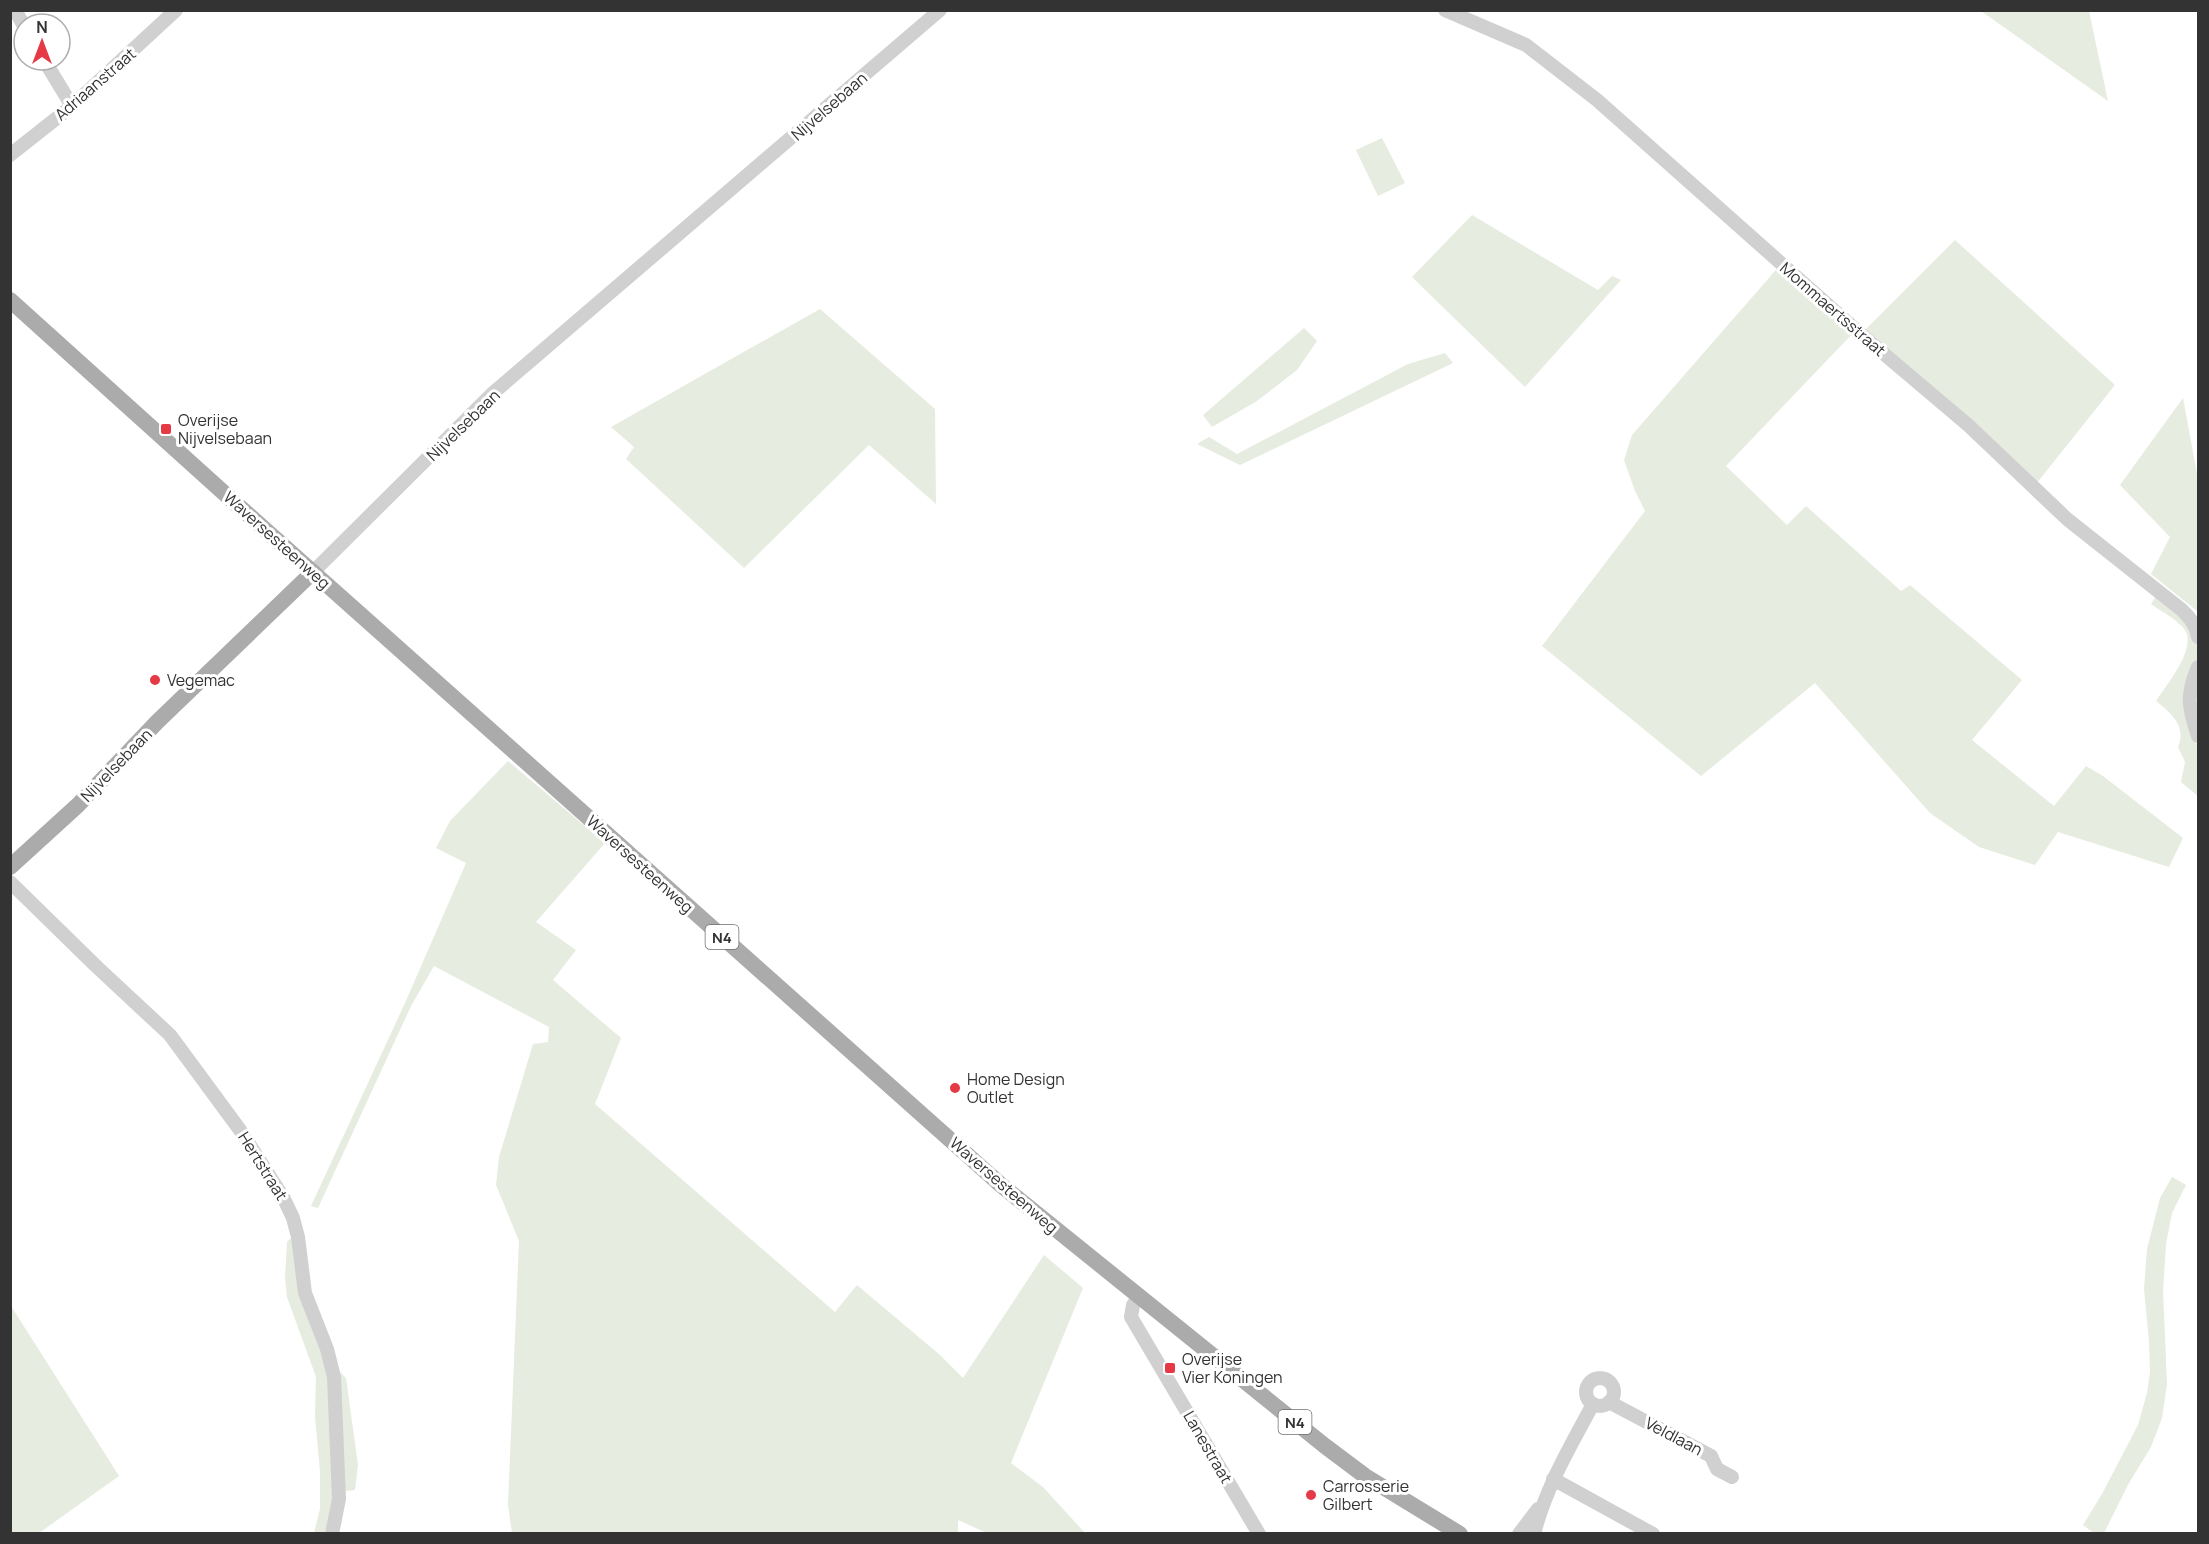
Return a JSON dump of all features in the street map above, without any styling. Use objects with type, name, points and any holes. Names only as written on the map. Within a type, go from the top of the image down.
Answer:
[{"type":"main road","name":"Waversesteenweg","points":[[10,300],[1001,1185],[1360,1472],[1460,1533]]},
{"type":"main road","name":"Nijvelsebaan","points":[[10,867],[78,805],[158,722],[313,572]]},
{"type":"street","name":"Adriaanstraat","points":[[10,155],[72,106],[176,10]]},
{"type":"street","name":"Nijvelsebaan","points":[[313,572],[494,393],[940,10]]},
{"type":"street","name":"Mommaertsstraat","points":[[1445,10],[1526,45],[1597,100],[1863,337],[1968,425],[2067,519],[2182,610],[2191,619],[2199,637]]},
{"type":"street","points":[[52,72],[72,106]]},
{"type":"street","points":[[2199,667],[2189,692],[2194,723],[2199,736]]},
{"type":"street","name":"Hertstraat","points":[[10,882],[170,1035],[240,1130],[283,1197],[293,1218],[298,1237],[306,1293],[327,1349],[334,1377],[339,1499],[332,1533]]},
{"type":"street","name":"Lanestraat","points":[[1139,1296],[1133,1305],[1131,1317],[1259,1533]]},
{"type":"street","points":[[1600,1379],[1609,1382],[1614,1390],[1610,1402],[1602,1406],[1593,1404],[1587,1398],[1587,1389],[1592,1381],[1600,1379]]},
{"type":"street","name":"Veldlaan","points":[[1610,1402],[1711,1456],[1717,1469],[1732,1477]]},
{"type":"street","points":[[1534,1533],[1553,1479],[1593,1404]]},
{"type":"street","points":[[1553,1479],[1653,1533]]},
{"type":"street","points":[[1519,1533],[1542,1505]]},
{"type":"shaded area","points":[[1981,11],[2089,11],[2108,101]]},
{"type":"shaded area","points":[[1382,138],[1405,183],[1378,196],[1356,150]]},
{"type":"shaded area","points":[[1472,215],[1598,290],[1612,276],[1621,280],[1525,387],[1412,277]]},
{"type":"shaded area","points":[[1955,240],[2115,385],[2036,484],[1864,331]]},
{"type":"shaded area","points":[[1781,264],[1856,330],[1726,466],[1787,525],[1806,506],[1901,591],[1910,585],[2022,680],[1972,740],[2054,806],[2086,766],[2103,776],[2183,838],[2169,867],[2058,832],[2035,865],[1979,847],[1930,813],[1815,683],[1701,776],[1542,646],[1645,511],[1624,460],[1632,435]]},
{"type":"shaded area","points":[[820,309],[935,409],[936,504],[869,445],[744,568],[626,459],[634,447],[611,427]]},
{"type":"shaded area","points":[[1304,328],[1317,341],[1297,370],[1257,401],[1212,427],[1203,415]]},
{"type":"shaded area","points":[[1445,353],[1453,363],[1240,465],[1197,444],[1209,437],[1237,454],[1408,364]]},
{"type":"shaded area","points":[[2183,398],[2198,479],[2197,611],[2151,574],[2170,537],[2120,485]]},
{"type":"shaded area","points":[[2159,591],[2197,629],[2198,654],[2191,726],[2198,749],[2198,796],[2181,782],[2185,762],[2178,747],[2179,726],[2172,715],[2156,701],[2179,667],[2184,657],[2188,638],[2178,622],[2151,604]]},
{"type":"shaded area","points":[[508,761],[605,843],[536,922],[576,950],[553,980],[621,1038],[595,1104],[835,1312],[857,1285],[940,1355],[963,1378],[1044,1255],[1083,1288],[1011,1463],[1043,1487],[1085,1533],[987,1533],[958,1520],[958,1534],[512,1533],[508,1505],[519,1241],[496,1185],[499,1157],[533,1044],[548,1042],[549,1027],[434,966],[411,1006],[318,1208],[311,1206],[405,1003],[466,863],[436,848],[450,821]]},
{"type":"shaded area","points":[[2172,1177],[2186,1185],[2172,1213],[2166,1244],[2163,1291],[2167,1384],[2162,1418],[2151,1447],[2129,1483],[2104,1533],[2094,1533],[2083,1525],[2138,1425],[2147,1393],[2150,1372],[2144,1289],[2147,1249],[2160,1198]]},
{"type":"shaded area","points":[[293,1236],[328,1363],[336,1490],[327,1533],[314,1533],[320,1509],[320,1472],[315,1416],[316,1377],[287,1297],[285,1277],[287,1242]]},
{"type":"shaded area","points":[[11,1306],[119,1476],[39,1533],[11,1533]]},
{"type":"shaded area","points":[[340,1372],[346,1378],[358,1465],[355,1490],[346,1491],[343,1481]]},
{"type":"place","name":"Overijse Nijvelsebaan","points":[[166,429]]},
{"type":"place","name":"Vegemac","points":[[155,680]]},
{"type":"place","name":"Home Design Outlet","points":[[955,1088]]},
{"type":"place","name":"Overijse Vier Koningen","points":[[1170,1368]]},
{"type":"place","name":"Carrosserie Gilbert","points":[[1311,1495]]}]
